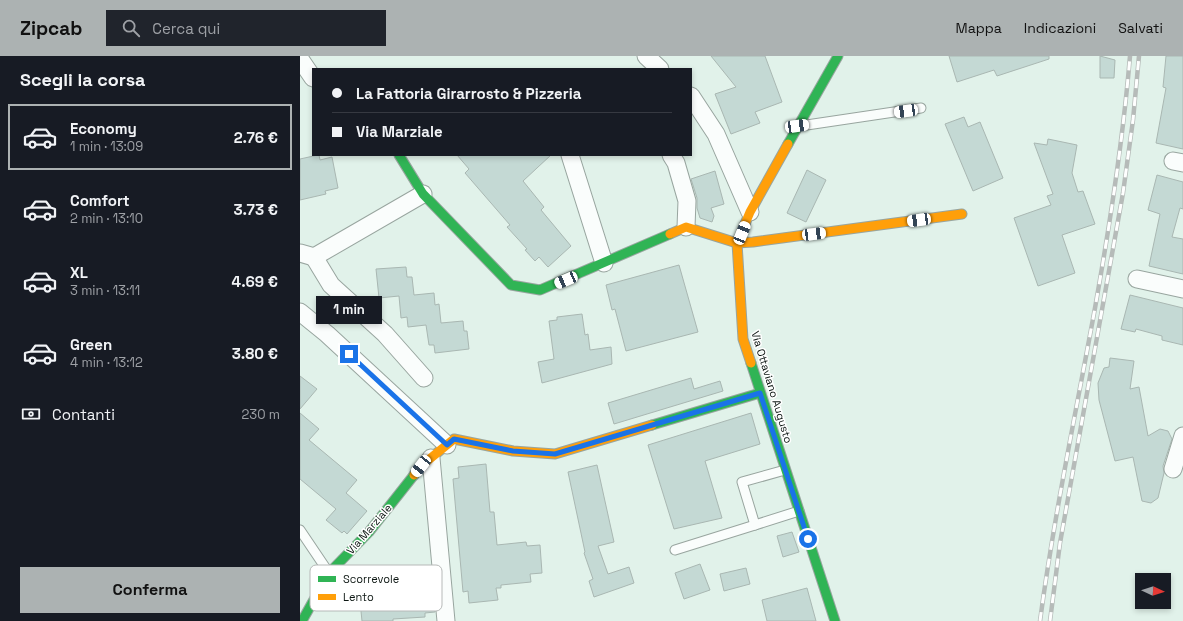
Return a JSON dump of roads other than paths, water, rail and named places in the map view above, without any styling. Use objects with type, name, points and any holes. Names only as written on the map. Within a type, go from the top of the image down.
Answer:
[{"type":"street","points":[[646,56],[659,68]]},
{"type":"street","name":"Via Ottaviano Augusto","points":[[835,621],[743,339],[737,243],[750,212],[797,126],[838,56]]},
{"type":"street","points":[[300,59],[312,77]]},
{"type":"street","points":[[692,98],[716,134],[750,212]]},
{"type":"street","points":[[400,156],[423,194],[511,285],[540,290],[686,227],[737,243],[962,214]]},
{"type":"street","points":[[570,156],[604,263]]},
{"type":"street","points":[[672,156],[676,163],[687,201],[686,227]]},
{"type":"street","points":[[423,194],[307,255],[331,285],[385,334],[424,378]]},
{"type":"street","points":[[1137,279],[1183,289]]},
{"type":"street","points":[[300,312],[327,334],[447,445]]},
{"type":"street","name":"Via Marziale","points":[[337,565],[369,532],[421,466],[454,439],[513,451],[555,454],[760,393]]},
{"type":"street","points":[[1173,469],[1183,436]]},
{"type":"street","points":[[431,458],[441,565]]},
{"type":"street","points":[[442,578],[446,621]]},
{"type":"street","name":"Via Marziale","points":[[302,621],[310,607]]},
{"type":"lane","points":[[797,126],[922,108]]},
{"type":"lane","points":[[755,525],[742,482],[785,470]]},
{"type":"lane","points":[[675,550],[799,511]]},
{"type":"lane","points":[[300,530],[324,565]]},
{"type":"railway","points":[[1040,621],[1059,503],[1106,245],[1116,182],[1130,56]]},
{"type":"railway","points":[[1050,621],[1060,543],[1123,193],[1133,120],[1139,56]]}]
